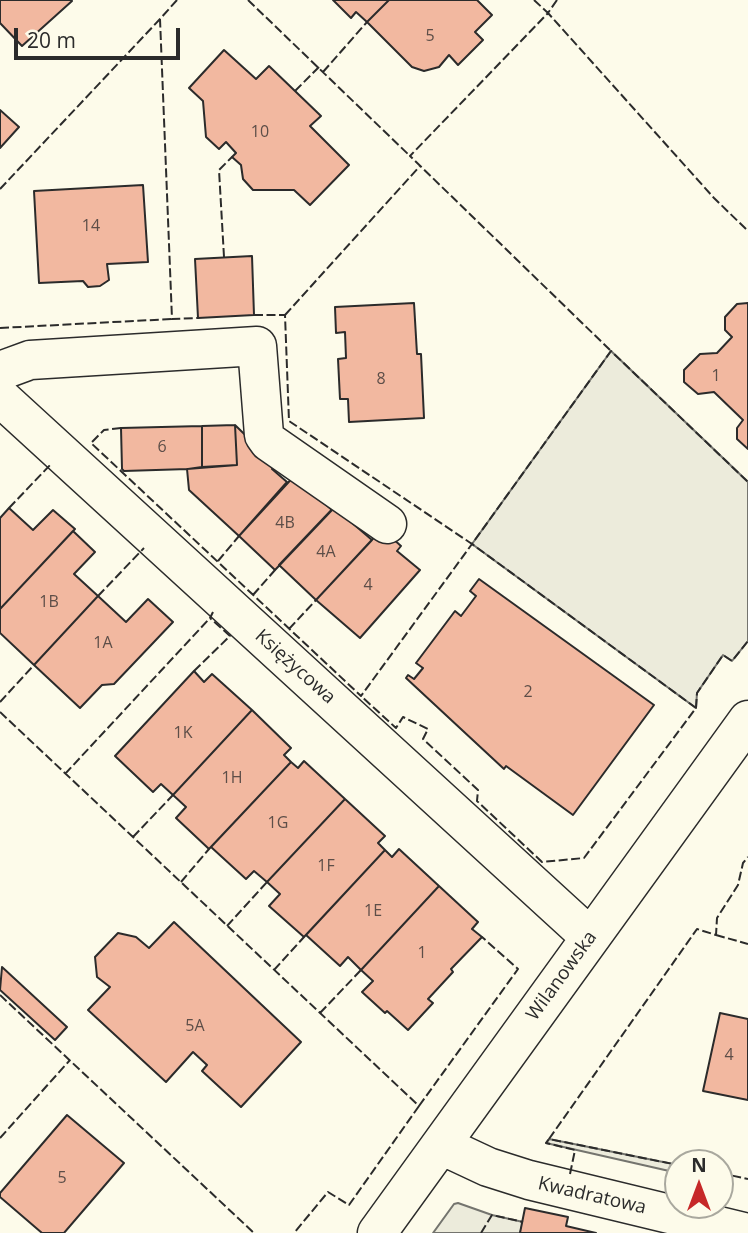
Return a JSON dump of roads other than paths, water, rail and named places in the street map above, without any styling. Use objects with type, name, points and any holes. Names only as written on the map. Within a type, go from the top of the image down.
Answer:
[{"type":"street","points":[[0,371],[30,360],[257,346],[264,435],[269,442],[387,524]]},
{"type":"street","name":"Księżycowa","points":[[0,397],[590,937]]},
{"type":"street","name":"Wilanowska","points":[[377,1233],[748,720]]},
{"type":"street","name":"Kwadratowa","points":[[441,1145],[488,1167],[529,1180],[747,1233]]}]
